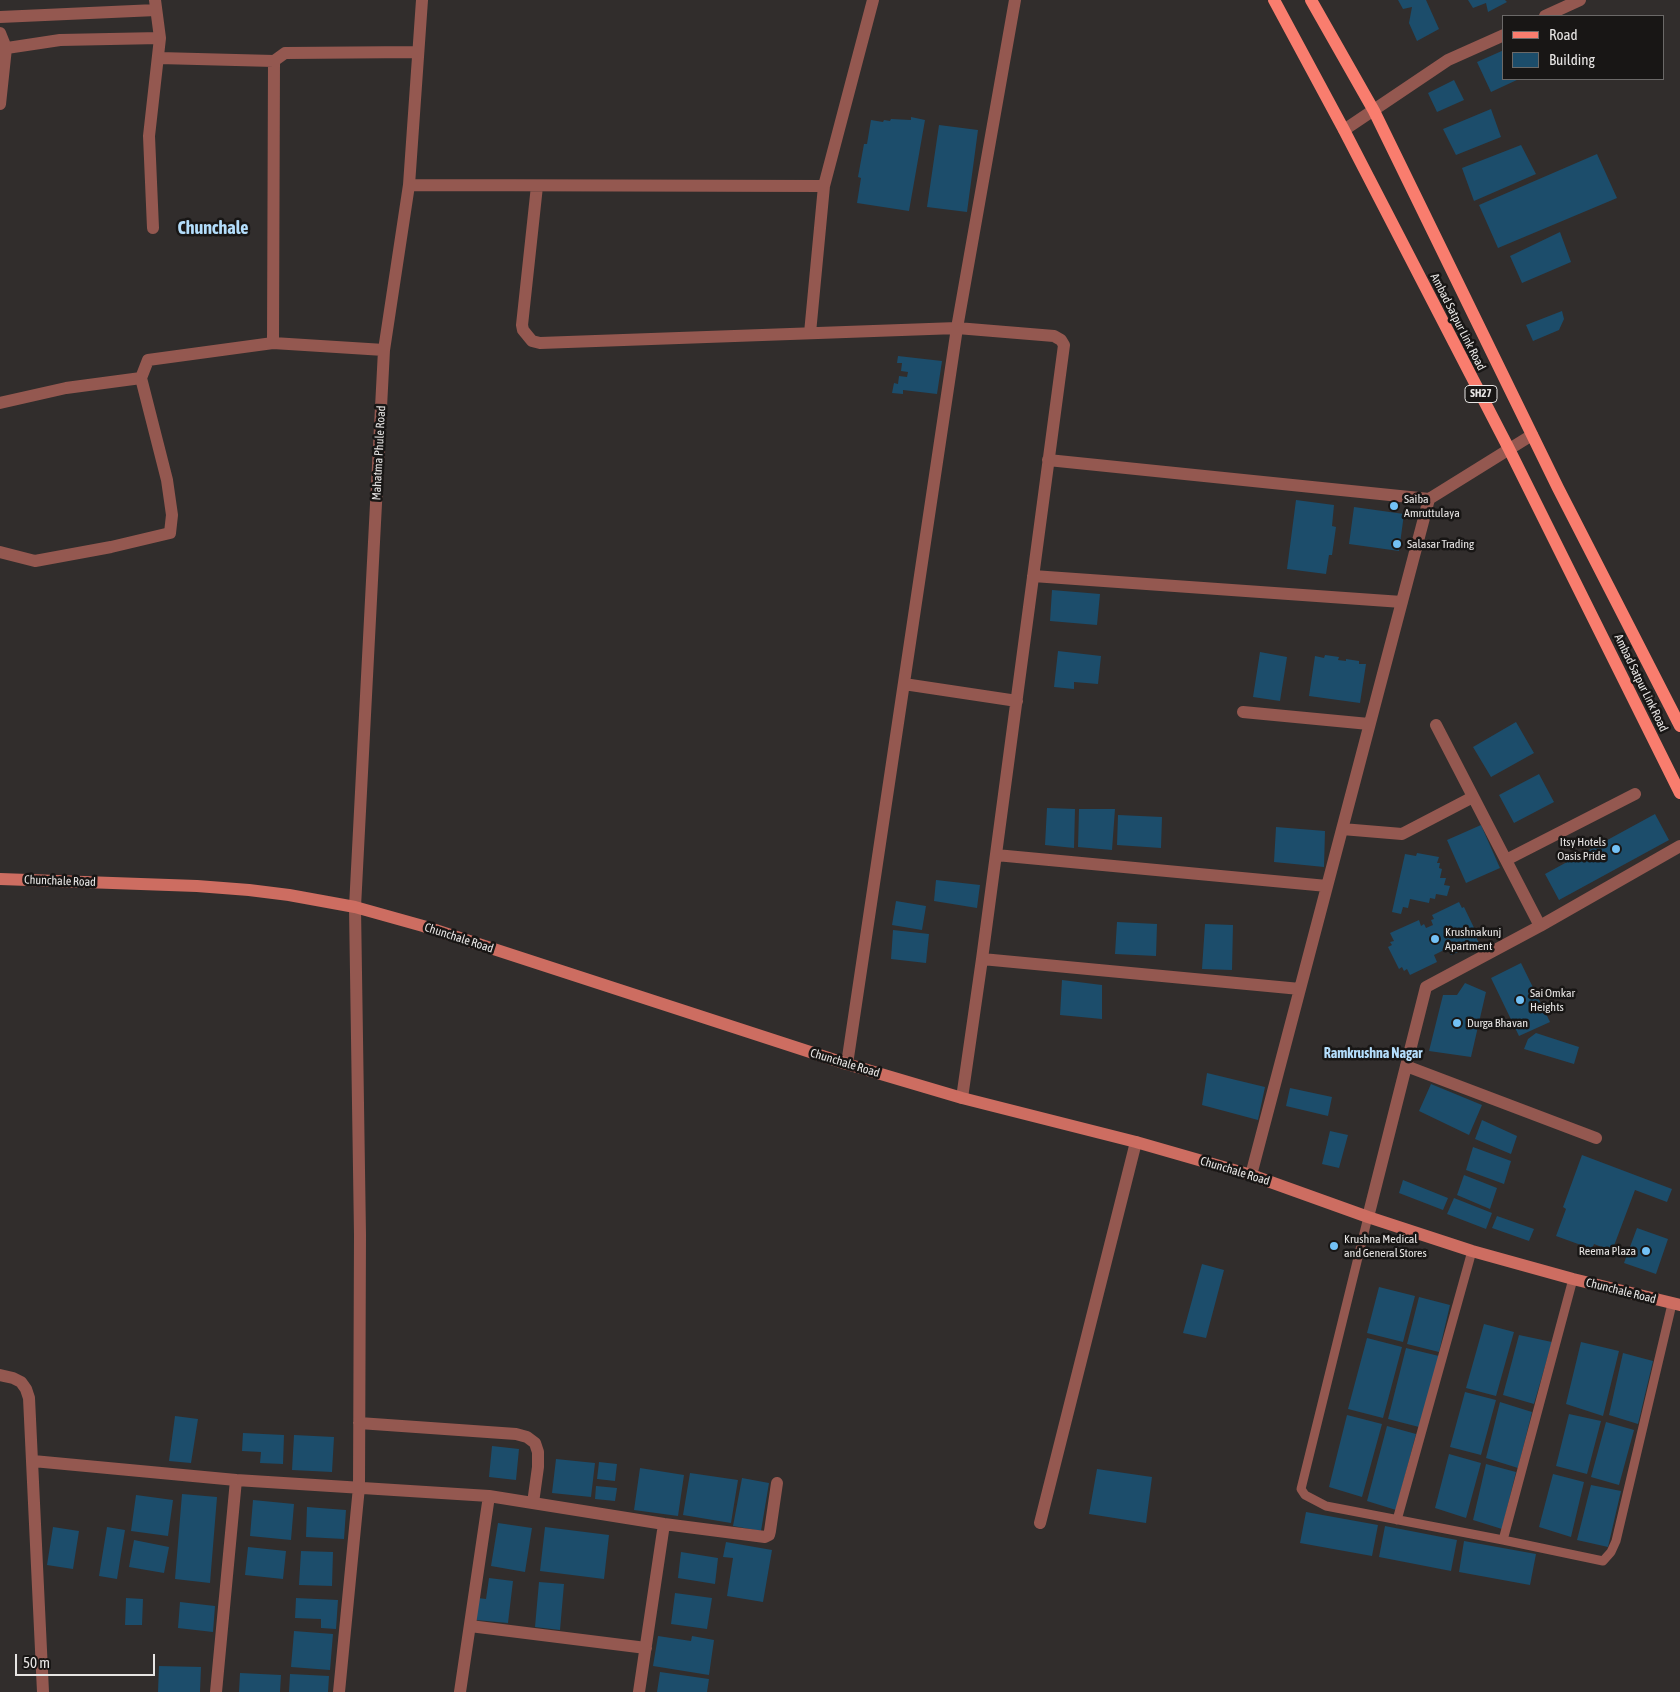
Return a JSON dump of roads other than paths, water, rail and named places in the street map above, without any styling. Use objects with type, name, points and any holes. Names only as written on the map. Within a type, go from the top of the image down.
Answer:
[{"type":"main road","name":"Ambad Satpur Link Road","points":[[1274,0],[1344,130],[1509,449],[1680,793]]},
{"type":"main road","name":"Ambad Satpur Link Road","points":[[1311,0],[1374,110],[1532,435],[1680,726]]},
{"type":"street","name":"Mahatma Phule Road","points":[[339,1692],[359,1487],[360,1234],[355,907],[384,350],[409,185],[422,0]]},
{"type":"street","points":[[810,333],[824,186],[873,0]]},
{"type":"street","points":[[848,1064],[957,328],[1015,0]]},
{"type":"street","points":[[1547,15],[1580,0]]},
{"type":"street","points":[[0,17],[155,5],[160,38],[149,136],[153,228]]},
{"type":"street","points":[[0,33],[3,49],[0,104]]},
{"type":"street","points":[[1344,130],[1448,60],[1502,36]]},
{"type":"street","points":[[3,49],[60,40],[160,38]]},
{"type":"street","points":[[159,58],[274,61],[285,53],[418,52]]},
{"type":"street","points":[[273,343],[274,61]]},
{"type":"street","points":[[409,185],[824,186]]},
{"type":"street","points":[[537,186],[522,324],[522,330],[532,341],[540,343],[957,328],[1054,336],[1061,340],[1064,345],[962,1098]]},
{"type":"street","points":[[0,552],[35,561],[110,547],[170,533],[172,515],[167,480],[141,378],[148,360],[273,343],[384,350]]},
{"type":"street","points":[[0,402],[66,388],[141,378]]},
{"type":"street","points":[[1048,460],[1429,499],[1532,435]]},
{"type":"street","points":[[1251,1174],[1429,499]]},
{"type":"street","points":[[1033,576],[1402,602]]},
{"type":"street","points":[[904,684],[1017,701]]},
{"type":"street","points":[[1243,712],[1370,724]]},
{"type":"street","points":[[1436,725],[1540,926]]},
{"type":"street","points":[[1506,860],[1635,794]]},
{"type":"street","points":[[1342,829],[1402,834],[1473,797]]},
{"type":"street","points":[[1368,1217],[1426,987],[1540,926],[1680,846]]},
{"type":"street","points":[[996,855],[1326,886]]},
{"type":"street","name":"Chunchale Road","points":[[0,879],[232,889],[289,895],[355,907],[432,929],[848,1064],[962,1098],[1136,1142],[1251,1174],[1368,1217],[1472,1251],[1676,1305]]},
{"type":"street","points":[[982,959],[1300,988]]},
{"type":"street","points":[[1406,1066],[1596,1138]]},
{"type":"street","points":[[1040,1523],[1136,1142]]},
{"type":"street","points":[[0,1375],[21,1382],[26,1388],[29,1398],[43,1692]]},
{"type":"street","points":[[359,1423],[516,1434],[527,1437],[535,1443],[538,1452],[533,1503]]},
{"type":"street","points":[[33,1461],[236,1480],[489,1496],[765,1538],[769,1535],[770,1531],[777,1483]]},
{"type":"street","points":[[216,1692],[236,1480]]},
{"type":"street","points":[[460,1692],[489,1496]]},
{"type":"street","points":[[639,1692],[664,1524]]},
{"type":"street","points":[[470,1626],[646,1648]]},
{"type":"lane","points":[[1368,1217],[1301,1489],[1305,1495],[1326,1506],[1603,1561],[1611,1552],[1616,1541],[1676,1305]]},
{"type":"lane","points":[[1396,1520],[1472,1251]]},
{"type":"lane","points":[[1503,1540],[1573,1279]]},
{"type":"place","name":"Saiba Amruttulaya","points":[[1394,506]]},
{"type":"place","name":"Salasar Trading","points":[[1397,544]]},
{"type":"place","name":"Itsy Hotels Oasis Pride","points":[[1616,849]]},
{"type":"place","name":"Krushnakunj Apartment","points":[[1435,939]]},
{"type":"place","name":"Sai Omkar Heights","points":[[1520,1000]]},
{"type":"place","name":"Durga Bhavan","points":[[1457,1023]]},
{"type":"place","name":"Krushna Medical and General Stores","points":[[1334,1246]]},
{"type":"place","name":"Reema Plaza","points":[[1646,1251]]},
{"type":"district","name":"Chunchale","points":[[213,228]]},
{"type":"district","name":"Ramkrushna Nagar","points":[[1373,1054]]}]
